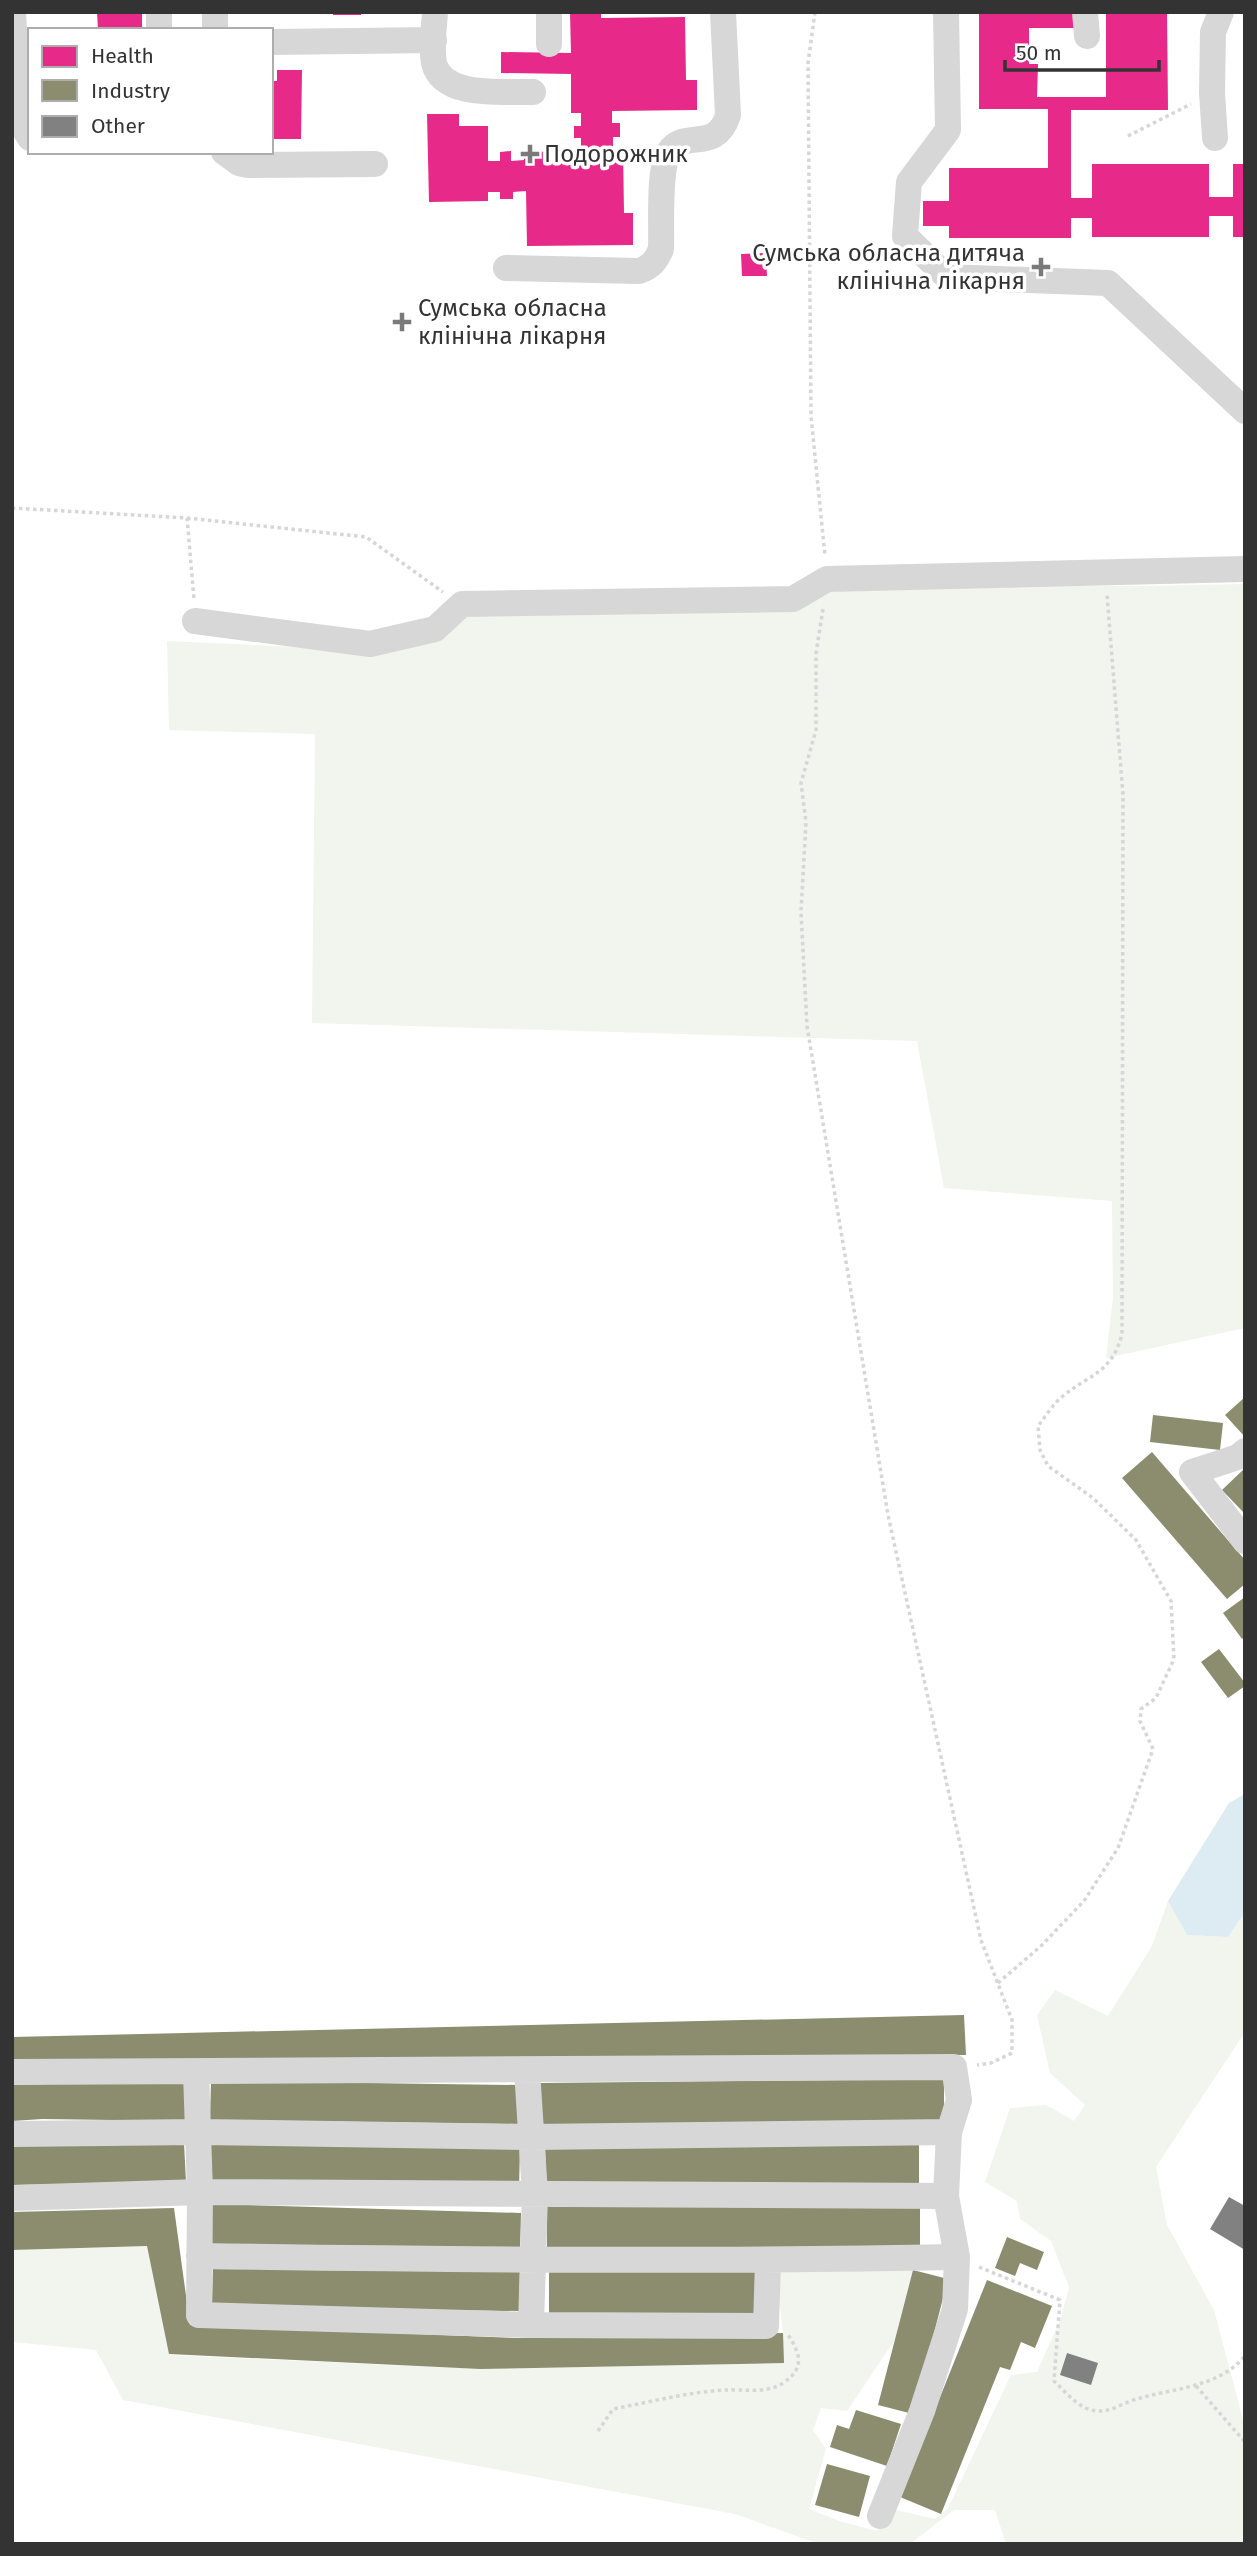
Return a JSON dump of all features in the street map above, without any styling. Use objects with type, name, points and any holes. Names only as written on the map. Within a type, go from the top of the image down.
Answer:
[{"type":"lane","points":[[13,12],[19,121],[28,135]]},
{"type":"lane","points":[[435,12],[433,60],[437,71],[447,82],[459,89],[533,92]]},
{"type":"lane","points":[[549,12],[549,44]]},
{"type":"lane","points":[[506,268],[639,271],[656,261],[661,249],[663,168],[667,154],[674,146],[683,142],[707,139],[718,133],[728,115],[723,12]]},
{"type":"lane","points":[[946,12],[948,130],[909,182],[905,236],[947,277],[1108,284],[1245,411]]},
{"type":"lane","points":[[1215,138],[1212,93],[1213,33],[1221,12]]},
{"type":"lane","points":[[273,42],[434,40]]},
{"type":"lane","points":[[227,154],[239,163],[248,165],[375,164]]},
{"type":"lane","points":[[195,621],[370,644],[435,629],[462,604],[793,599],[827,579],[1245,569]]},
{"type":"lane","points":[[1245,1451],[1238,1457],[1192,1472],[1245,1541]]},
{"type":"lane","points":[[12,2072],[954,2067],[959,2099],[949,2132],[946,2196],[957,2257],[955,2309],[922,2411],[880,2516]]},
{"type":"lane","points":[[527,2070],[535,2194],[531,2325]]},
{"type":"lane","points":[[196,2072],[200,2192],[198,2315],[531,2325],[766,2326],[768,2261]]},
{"type":"lane","points":[[12,2134],[198,2132],[531,2137],[949,2132]]},
{"type":"lane","points":[[12,2198],[200,2192],[946,2196]]},
{"type":"lane","points":[[199,2256],[533,2261],[768,2261],[957,2257]]},
{"type":"path","points":[[815,12],[808,63],[811,416],[827,579],[816,653],[816,730],[801,783],[806,822],[801,912],[807,1026],[888,1515],[981,1940],[1012,2020],[1012,2053],[991,2063],[954,2067]]},
{"type":"path","points":[[1128,136],[1212,93]]},
{"type":"path","points":[[12,508],[187,518],[366,537],[421,578],[462,604]]},
{"type":"path","points":[[187,518],[195,621]]},
{"type":"path","points":[[998,1983],[1041,1946],[1084,1901],[1118,1848],[1153,1749],[1140,1721],[1141,1709],[1156,1698],[1174,1659],[1171,1601],[1136,1540],[1093,1498],[1048,1466],[1040,1450],[1038,1426],[1062,1397],[1100,1373],[1118,1349],[1122,1334],[1123,795],[1105,573]]},
{"type":"path","points":[[957,2257],[1060,2301],[1054,2381],[1082,2407],[1100,2411],[1140,2398],[1195,2386],[1235,2368],[1245,2356]]},
{"type":"path","points":[[598,2431],[613,2409],[724,2390],[752,2390],[782,2385],[796,2371],[799,2358],[797,2348],[788,2334]]},
{"type":"path","points":[[1195,2386],[1245,2442]]},
{"type":"shaded area","points":[[1245,584],[1245,1328],[1106,1358],[1113,1298],[1112,1201],[944,1188],[917,1041],[312,1023],[315,734],[169,730],[167,641],[390,651],[470,616],[837,585]]},
{"type":"shaded area","points":[[1245,1794],[1245,1912],[1228,1937],[1187,1935],[1168,1901],[1229,1803]]},
{"type":"shaded area","points":[[1168,1901],[1187,1935],[1228,1937],[1245,1912],[1245,2032],[1156,2167],[1167,2225],[1214,2310],[1245,2427],[1245,2544],[1006,2544],[995,2510],[954,2510],[910,2544],[819,2544],[735,2514],[123,2400],[96,2350],[12,2342],[12,2250],[147,2246],[170,2355],[480,2369],[783,2363],[783,2333],[776,2270],[913,2270],[894,2341],[847,2411],[821,2408],[813,2430],[826,2449],[809,2509],[839,2521],[877,2531],[896,2510],[935,2519],[948,2508],[1011,2375],[1037,2372],[1061,2318],[1069,2287],[1051,2241],[1020,2219],[1017,2201],[985,2182],[1010,2108],[1046,2105],[1074,2121],[1085,2105],[1050,2073],[1037,2015],[1055,1990],[1108,2016],[1152,1946]]},
{"type":"building: Health","points":[[97,12],[142,12],[142,28],[98,28]]},
{"type":"building: Health","points":[[333,12],[361,12],[361,15],[333,15]]},
{"type":"building: Health","points":[[570,12],[601,12],[601,18],[685,17],[686,80],[697,80],[697,110],[612,111],[612,123],[620,123],[620,137],[613,137],[613,150],[623,150],[624,213],[633,213],[633,245],[527,246],[526,191],[513,192],[513,199],[500,199],[500,192],[488,192],[488,201],[429,202],[427,114],[459,114],[459,126],[488,126],[488,161],[500,161],[500,152],[511,151],[511,161],[524,160],[524,152],[581,151],[581,138],[574,138],[574,126],[581,126],[581,113],[571,113],[571,74],[501,73],[501,52],[571,53]]},
{"type":"building: Health","points":[[979,12],[1074,12],[1074,28],[1029,28],[1029,64],[1038,64],[1037,97],[1106,97],[1106,12],[1167,12],[1168,110],[1071,110],[1071,198],[1092,198],[1092,164],[1209,164],[1209,197],[1233,197],[1233,164],[1245,164],[1245,237],[1233,237],[1233,216],[1209,216],[1209,237],[1092,237],[1092,218],[1071,218],[1071,238],[949,238],[949,226],[923,226],[923,201],[949,201],[949,168],[1048,168],[1048,109],[979,109]]},
{"type":"building: Health","points":[[277,70],[302,70],[301,139],[273,139],[273,81],[277,81]]},
{"type":"building: Health","points":[[766,253],[767,276],[742,276],[741,254]]},
{"type":"building: Industry","points":[[1245,1397],[1245,1437],[1225,1415]]},
{"type":"building: Industry","points":[[1153,1415],[1223,1423],[1220,1450],[1150,1442]]},
{"type":"building: Industry","points":[[1152,1452],[1245,1560],[1245,1584],[1227,1599],[1122,1478]]},
{"type":"building: Industry","points":[[1245,1468],[1245,1514],[1222,1490]]},
{"type":"building: Industry","points":[[1245,1597],[1245,1636],[1242,1639],[1223,1613]]},
{"type":"building: Industry","points":[[1219,1649],[1245,1683],[1245,1686],[1228,1698],[1201,1662]]},
{"type":"building: Industry","points":[[964,2015],[966,2055],[12,2062],[12,2037]]},
{"type":"building: Industry","points":[[944,2079],[944,2122],[541,2125],[540,2083]]},
{"type":"building: Industry","points":[[184,2080],[186,2121],[12,2121],[12,2085]]},
{"type":"building: Industry","points":[[211,2081],[519,2085],[519,2124],[210,2120]]},
{"type":"building: Industry","points":[[211,2140],[520,2146],[519,2189],[210,2183]]},
{"type":"building: Industry","points":[[919,2141],[919,2186],[546,2187],[545,2142]]},
{"type":"building: Industry","points":[[184,2143],[186,2182],[12,2185],[12,2146]]},
{"type":"building: Industry","points":[[211,2204],[521,2213],[520,2252],[210,2244]]},
{"type":"building: Industry","points":[[547,2206],[920,2207],[920,2249],[547,2248]]},
{"type":"building: Industry","points":[[174,2208],[190,2325],[517,2338],[783,2333],[784,2363],[480,2369],[169,2354],[147,2246],[12,2250],[12,2212]]},
{"type":"building: Industry","points":[[1007,2237],[1044,2252],[1037,2270],[1020,2263],[1015,2276],[995,2268]]},
{"type":"building: Industry","points":[[213,2264],[520,2268],[519,2311],[212,2307]]},
{"type":"building: Industry","points":[[549,2270],[762,2271],[762,2316],[549,2314]]},
{"type":"building: Industry","points":[[913,2270],[948,2279],[913,2414],[878,2405]]},
{"type":"building: Industry","points":[[987,2280],[1052,2306],[1035,2348],[1021,2342],[1010,2370],[1000,2367],[941,2514],[900,2497]]},
{"type":"building: Industry","points":[[856,2410],[901,2424],[887,2466],[830,2447],[837,2425],[849,2429]]},
{"type":"building: Industry","points":[[827,2464],[870,2476],[859,2517],[815,2505]]},
{"type":"building: Other","points":[[1229,2197],[1245,2206],[1245,2250],[1210,2229]]},
{"type":"building: Other","points":[[1067,2353],[1098,2363],[1091,2385],[1060,2375]]},
{"type":"place","name":"Подорожник","points":[[530,154]]},
{"type":"place","name":"Сумська обласна дитяча клінічна лікарня","points":[[1041,267]]},
{"type":"place","name":"Сумська обласна клінічна лікарня","points":[[402,322]]}]
